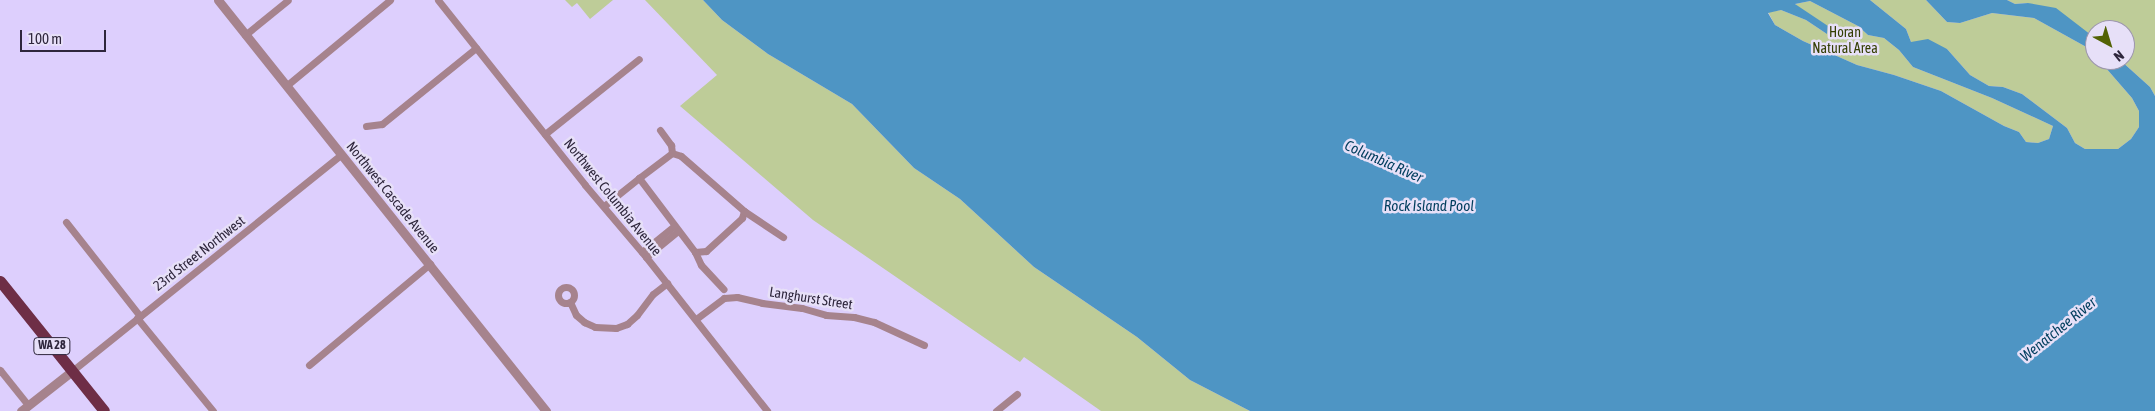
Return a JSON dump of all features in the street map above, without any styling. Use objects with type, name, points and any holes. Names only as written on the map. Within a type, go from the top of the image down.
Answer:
[{"type":"highway","name":"WA 28","points":[[0,281],[104,411]]},
{"type":"street","name":"Northwest Cascade Avenue","points":[[218,0],[546,411]]},
{"type":"street","points":[[245,35],[288,0]]},
{"type":"street","points":[[286,86],[390,0]]},
{"type":"street","name":"Northwest Columbia Avenue","points":[[438,0],[667,283],[767,411]]},
{"type":"street","points":[[366,126],[382,124],[476,48]]},
{"type":"street","points":[[545,134],[639,59]]},
{"type":"street","points":[[660,130],[671,145],[672,153]]},
{"type":"street","points":[[604,206],[672,153]]},
{"type":"street","points":[[672,153],[681,156],[744,211],[783,237]]},
{"type":"street","name":"23rd Street Northwest","points":[[72,371],[341,155]]},
{"type":"street","points":[[639,178],[695,252],[701,265],[723,290]]},
{"type":"street","points":[[695,252],[706,251],[742,218],[744,211]]},
{"type":"street","points":[[66,222],[213,411]]},
{"type":"street","points":[[644,255],[676,228]]},
{"type":"street","points":[[309,366],[430,264]]},
{"type":"street","points":[[570,302],[576,315],[584,322],[595,327],[616,328],[627,324],[637,315],[653,294],[667,283]]},
{"type":"street","name":"Langhurst Street","points":[[696,320],[724,298],[737,297],[762,303],[802,308],[826,315],[854,317],[874,322],[924,345]]},
{"type":"street","points":[[0,370],[25,408],[72,371]]},
{"type":"street","points":[[996,411],[1017,394]]},
{"type":"green space","points":[[565,0],[613,0],[590,19],[577,3],[572,7]]},
{"type":"green space","points":[[645,0],[703,0],[722,20],[768,54],[852,104],[914,168],[960,199],[1034,267],[1137,337],[1190,380],[1250,411],[1101,411],[1024,357],[1020,362],[813,220],[680,106],[717,75]]},
{"type":"green space","name":"Horan Natural Area","points":[[1870,0],[1926,0],[1947,22],[1960,23],[1992,13],[2034,18],[2085,46],[2085,70],[2108,70],[2132,98],[2139,111],[2139,127],[2131,139],[2118,149],[2085,149],[2075,143],[2067,128],[2022,94],[2003,87],[1989,86],[1970,75],[1947,49],[1911,42],[1906,29]]},
{"type":"green space","points":[[2007,0],[2155,0],[2155,96],[2150,87],[2131,70],[2135,70],[2135,20],[2085,20],[2085,31],[2028,3],[2015,4]]},
{"type":"green space","name":"Horan Natural Area","points":[[1810,1],[1858,26],[1868,35],[1884,38],[1899,50],[1913,67],[1992,98],[2053,126],[2049,139],[2038,143],[2026,142],[2019,132],[2004,126],[1941,91],[1857,65],[1803,41],[1775,25],[1768,12],[1781,10],[1806,20],[1827,34],[1795,4]]},
{"type":"water","name":"Rock Island Pool","points":[[703,0],[1870,0],[1906,29],[1911,42],[1928,39],[1947,49],[1970,75],[1989,86],[2003,87],[2022,94],[2067,128],[2075,143],[2085,149],[2118,149],[2131,139],[2139,127],[2139,111],[2132,98],[2108,70],[2131,70],[2150,87],[2155,96],[2155,411],[1250,411],[1190,380],[1137,337],[1034,267],[960,199],[914,168],[852,104],[768,54],[722,20]],"holes":[[[1810,1],[1858,26],[1868,35],[1884,38],[1899,50],[1913,67],[1992,98],[2053,126],[2049,139],[2038,143],[2026,142],[2019,132],[2004,126],[1941,91],[1857,65],[1803,41],[1775,25],[1768,13],[1781,10],[1806,20],[1827,34],[1828,26],[1795,4]]]},
{"type":"water","points":[[1926,0],[2007,0],[2015,4],[2028,3],[2056,8],[2085,30],[2085,46],[2034,18],[1992,13],[1960,23],[1947,22]]},
{"type":"water label","name":"Columbia River","points":[[1384,161]]},
{"type":"water label","name":"Wenatchee River","points":[[2058,329]]}]
